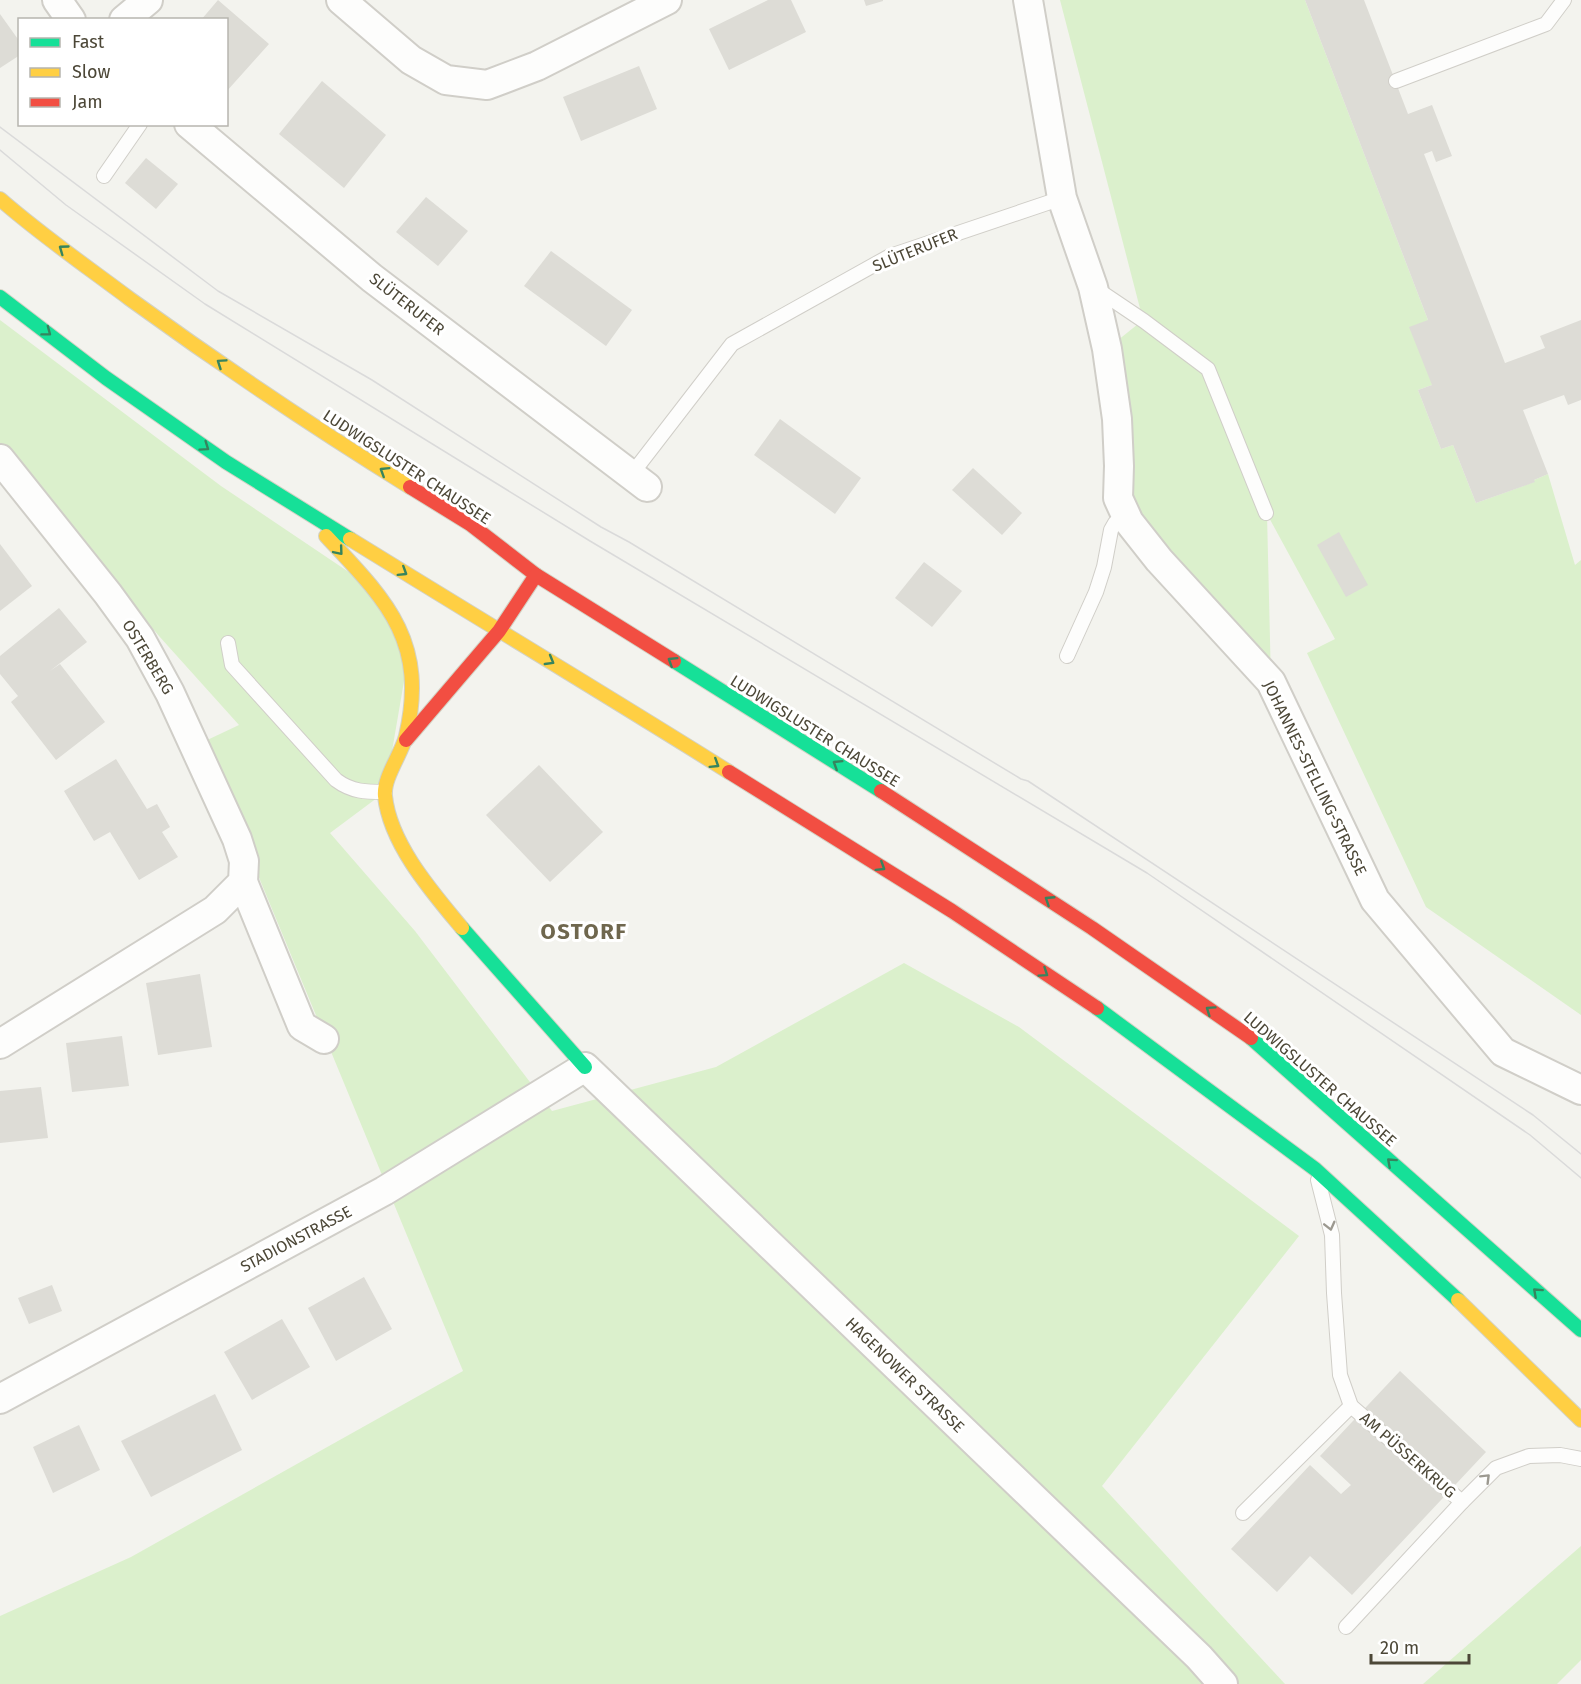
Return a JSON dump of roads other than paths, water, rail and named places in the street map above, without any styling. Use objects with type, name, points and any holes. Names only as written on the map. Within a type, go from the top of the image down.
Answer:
[{"type":"street","points":[[57,0],[70,18]]},
{"type":"street","points":[[126,18],[148,0]]},
{"type":"street","points":[[341,0],[411,60],[446,80],[487,85],[537,66],[667,0]]},
{"type":"street","name":"JOHANNES-STELLING-STRASSE","points":[[1029,0],[1062,198],[1093,287],[1107,349],[1117,419],[1118,498],[1125,515],[1159,560],[1271,682],[1375,900],[1503,1052],[1581,1090]]},
{"type":"street","name":"SLÜTERUFER","points":[[191,126],[372,278],[639,481]]},
{"type":"street","name":"LUDWIGSLUSTER CHAUSSEE","points":[[0,200],[32,227],[173,330],[334,441],[470,524],[536,575],[1092,928],[1254,1041],[1581,1330]]},
{"type":"street","points":[[0,297],[116,384],[226,462],[499,631],[567,670],[952,911],[1091,1004],[1315,1169],[1442,1284],[1581,1420]]},
{"type":"street","name":"OSTERBERG","points":[[0,459],[108,594],[140,638],[170,693],[237,840],[244,861],[243,882],[302,1026],[324,1040]]},
{"type":"street","points":[[300,508],[374,589],[398,622],[409,652],[413,688],[405,741],[385,792],[393,822],[409,858],[455,920],[516,992],[585,1067]]},
{"type":"street","points":[[405,741],[499,631],[536,575]]},
{"type":"street","points":[[0,1044],[215,910],[243,882]]},
{"type":"street","name":"STADIONSTRASSE","points":[[0,1399],[384,1191],[585,1067]]},
{"type":"street","name":"HAGENOWER STRASSE","points":[[585,1067],[1223,1684]]},
{"type":"lane","points":[[1396,81],[1546,24],[1564,0]]},
{"type":"lane","points":[[104,176],[139,126]]},
{"type":"lane","name":"SLÜTERUFER","points":[[639,481],[732,344],[890,256],[1062,198]]},
{"type":"lane","points":[[1093,287],[1144,321],[1208,369],[1266,513]]},
{"type":"lane","points":[[1067,656],[1096,592],[1104,567],[1111,530],[1115,523],[1125,515]]},
{"type":"lane","points":[[228,643],[232,665],[336,780],[362,792],[385,792]]},
{"type":"lane","name":"AM PÜSSERKRUG","points":[[1315,1169],[1332,1234],[1334,1302],[1340,1375],[1351,1406],[1461,1502],[1496,1468],[1529,1456],[1560,1455],[1581,1459]]},
{"type":"lane","points":[[1243,1513],[1351,1406]]},
{"type":"lane","points":[[1346,1627],[1461,1502]]},
{"type":"tram line","points":[[0,127],[218,291],[372,380],[601,527],[1021,779],[1028,781],[1533,1115],[1581,1154]]},
{"type":"tram line","points":[[0,150],[66,205],[205,304],[590,541],[1147,873],[1530,1135],[1581,1178]]},
{"type":"district","name":"OSTORF","points":[[584,931]]}]
